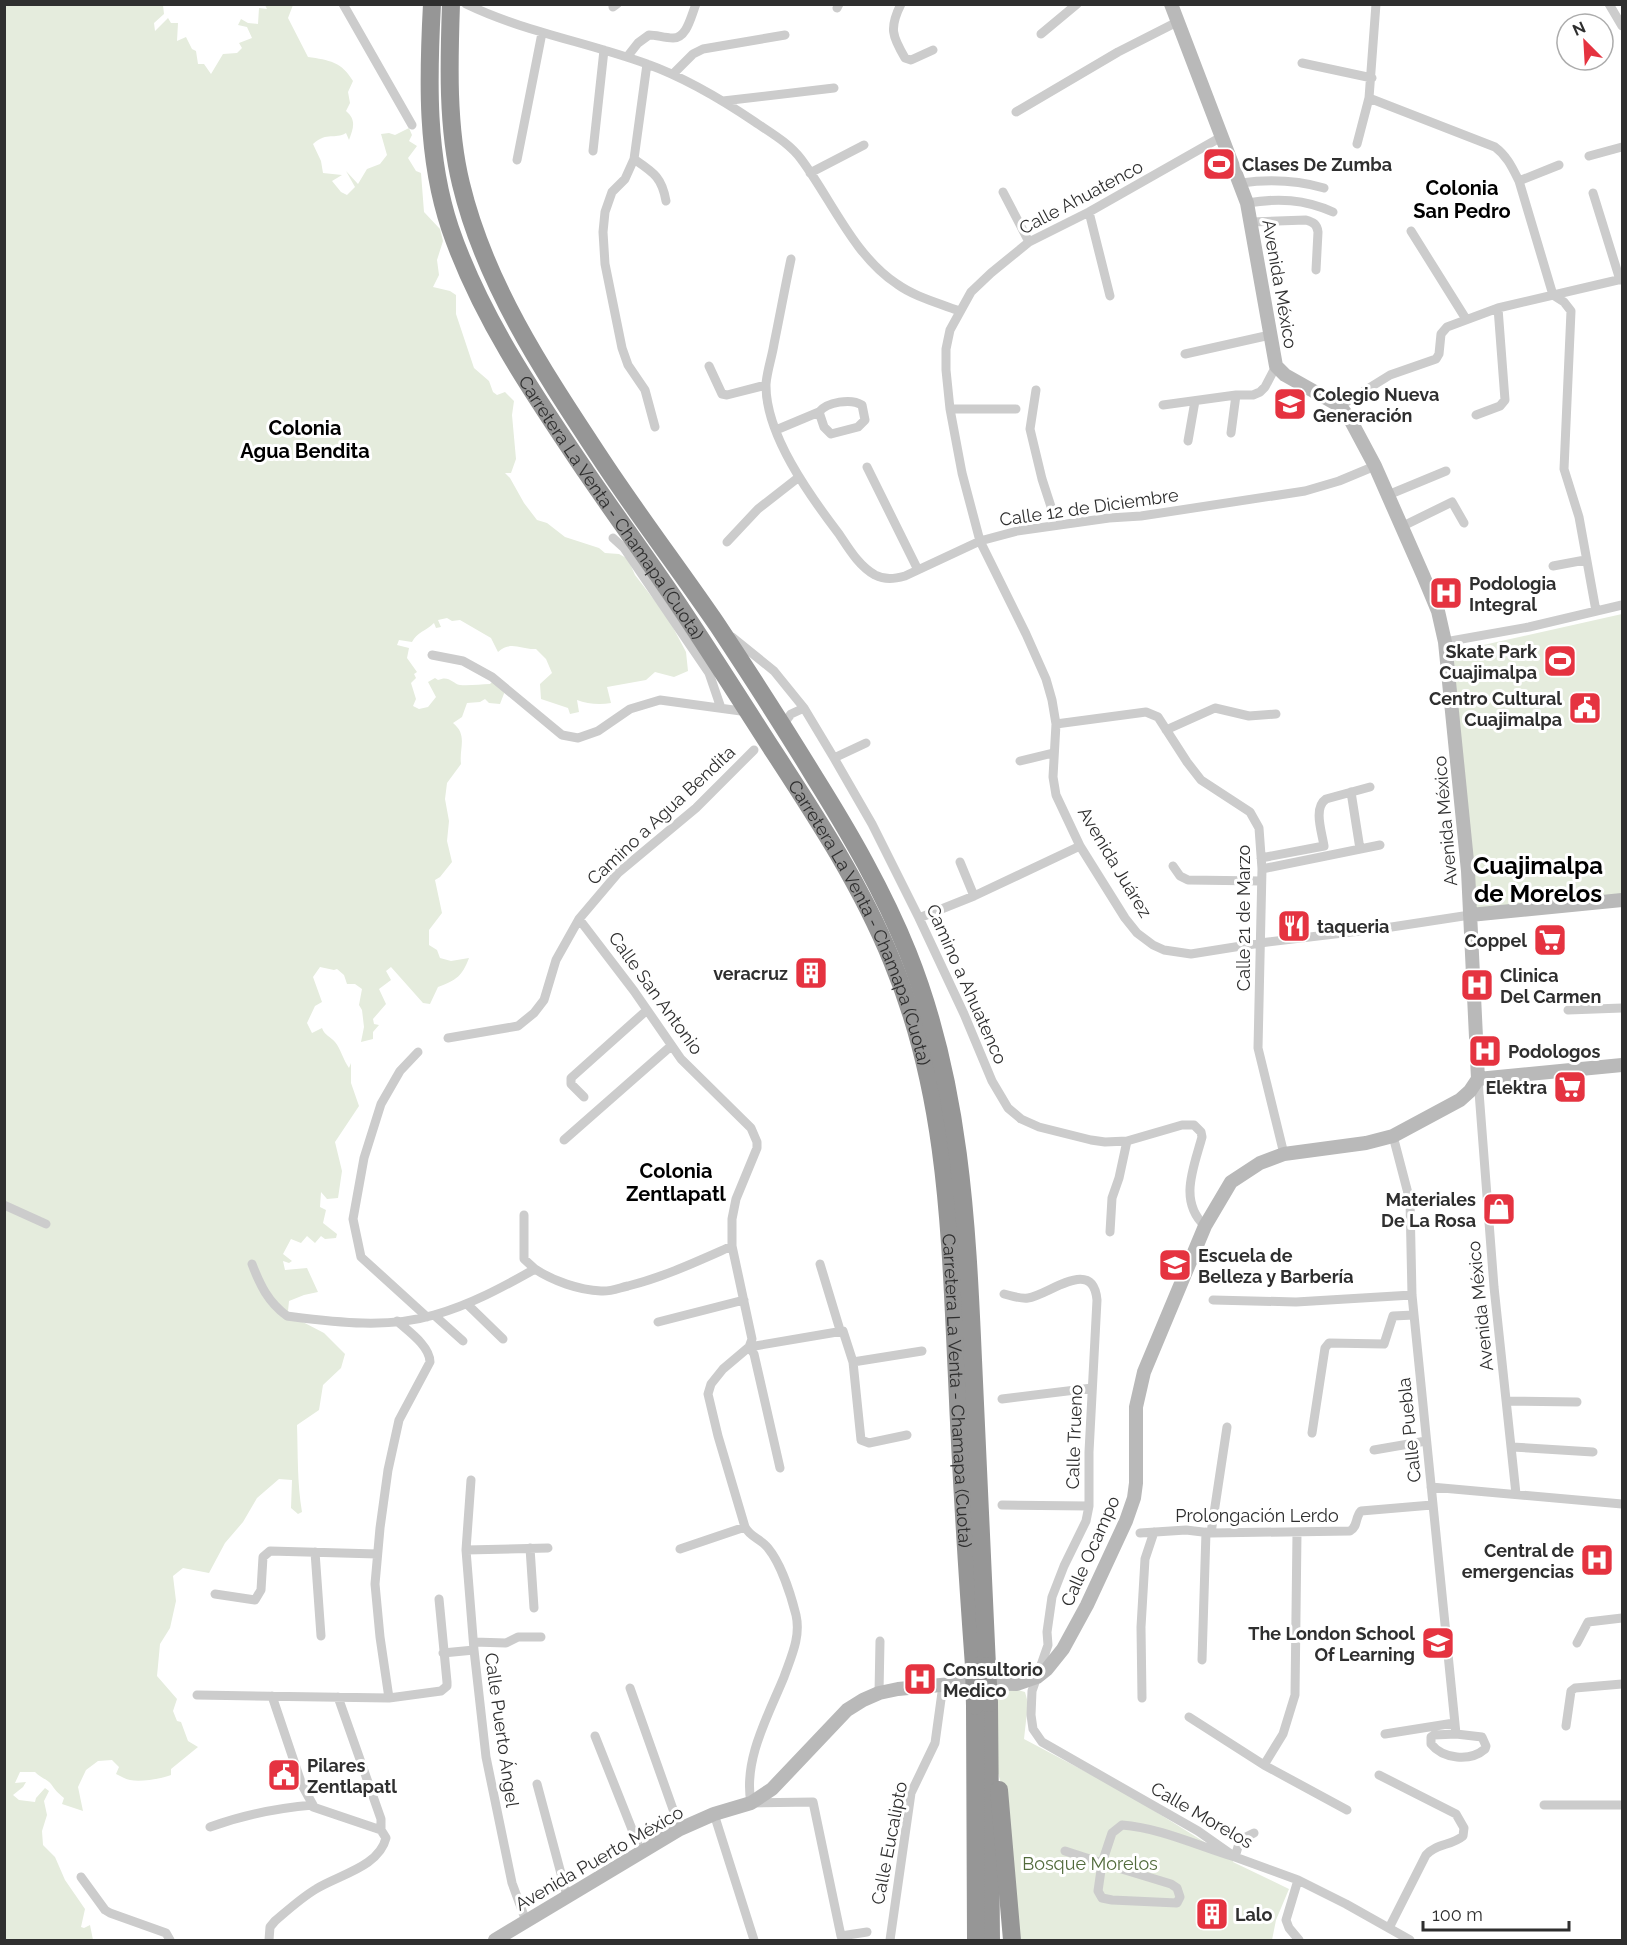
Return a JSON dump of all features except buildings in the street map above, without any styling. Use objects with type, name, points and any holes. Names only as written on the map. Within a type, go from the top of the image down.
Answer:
[{"type":"highway","name":"Carretera La Venta - Chamapa (Cuota)","points":[[432,4],[431,140],[438,185],[450,227],[472,283],[510,355],[548,417],[683,612],[840,855],[879,930],[905,995],[927,1070],[938,1122],[945,1185],[963,1518],[980,1666]]},
{"type":"highway","name":"Carretera La Venta - Chamapa (Cuota)","points":[[451,4],[449,62],[454,138],[460,181],[472,224],[494,280],[559,396],[624,494],[719,628],[854,840],[895,922],[909,956],[936,1040],[957,1136],[970,1272],[982,1704],[976,1941]]},
{"type":"highway","name":"Carretera La Venta - Chamapa (Cuota)","points":[[982,1704],[989,1746],[991,1941]]},
{"type":"highway","points":[[989,1746],[1002,1800],[1012,1941]]},
{"type":"main road","name":"Avenida México","points":[[1171,4],[1247,203],[1276,366],[1285,375],[1340,406],[1351,421],[1375,466],[1438,611],[1445,642],[1455,726],[1468,870],[1478,1079]]},
{"type":"main road","name":"Avenida Juárez","points":[[1470,915],[1623,900]]},
{"type":"main road","points":[[1478,1079],[1623,1065]]},
{"type":"main road","name":"Calle Ocampo","points":[[1037,1677],[1047,1669],[1063,1649],[1087,1605],[1126,1521],[1134,1498],[1136,1483],[1135,1436],[1139,1392],[1205,1226],[1231,1182],[1260,1163],[1284,1154],[1366,1143],[1393,1136],[1460,1100],[1478,1079]]},
{"type":"main road","name":"Avenida Puerto México","points":[[504,1938],[526,1921],[680,1829],[752,1803],[772,1789],[848,1710],[863,1700],[879,1693],[898,1689],[962,1683],[1017,1684],[1037,1677]]},
{"type":"street","points":[[343,4],[412,125]]},
{"type":"street","points":[[466,4],[484,13],[542,33],[647,63],[723,101],[790,147],[850,234],[878,269],[897,285],[960,311]]},
{"type":"street","points":[[613,4],[613,7],[617,4]]},
{"type":"street","points":[[627,57],[638,43],[649,35],[679,37],[686,29],[696,4]]},
{"type":"street","points":[[901,4],[892,27],[905,58],[911,60],[933,50]]},
{"type":"street","points":[[1041,34],[1077,4]]},
{"type":"street","points":[[1357,144],[1372,78],[1376,4]]},
{"type":"street","points":[[1609,4],[1623,26]]},
{"type":"street","points":[[1016,112],[1118,52],[1179,21]]},
{"type":"street","points":[[517,160],[542,33]]},
{"type":"street","points":[[673,74],[693,54],[703,49],[785,35]]},
{"type":"street","points":[[593,151],[604,50]]},
{"type":"street","points":[[647,63],[634,159],[625,178],[612,192],[605,212],[603,232],[605,264],[622,348],[628,365],[645,390],[655,427]]},
{"type":"street","points":[[1302,63],[1372,78]]},
{"type":"street","points":[[723,101],[834,88]]},
{"type":"street","points":[[1369,98],[1495,147],[1510,162],[1519,180],[1553,295],[1564,302],[1571,311],[1564,469],[1579,518],[1596,611]]},
{"type":"street","name":"Calle Ahuatenco","points":[[960,311],[971,291],[1029,242],[1089,212],[1223,136]]},
{"type":"street","points":[[810,173],[864,145]]},
{"type":"street","points":[[1589,156],[1623,147]]},
{"type":"street","points":[[634,159],[656,174],[666,201]]},
{"type":"street","points":[[1519,180],[1559,165]]},
{"type":"street","points":[[1241,183],[1277,180],[1310,184],[1324,189]]},
{"type":"street","points":[[1003,192],[1029,242]]},
{"type":"street","points":[[1340,406],[1390,375],[1436,359],[1439,354],[1439,339],[1444,329],[1498,308],[1621,280],[1593,193]]},
{"type":"street","points":[[1247,203],[1279,199],[1318,205],[1333,212]]},
{"type":"street","points":[[1089,212],[1110,296]]},
{"type":"street","points":[[1252,222],[1306,220],[1313,222],[1318,232],[1316,270]]},
{"type":"street","points":[[1411,231],[1466,320]]},
{"type":"street","name":"Calle 12 de Diciembre","points":[[791,259],[766,385],[776,430],[799,477],[861,564],[873,574],[884,579],[894,579],[980,542],[1017,531],[1141,516],[1305,491],[1339,481],[1375,466]]},
{"type":"street","points":[[1476,415],[1500,406],[1505,400],[1498,308]]},
{"type":"street","name":"Avenida Juárez","points":[[960,311],[950,330],[946,349],[950,409],[962,473],[980,542],[1046,679],[1056,724],[1053,753],[1056,795],[1080,846],[1125,918],[1137,933],[1153,945],[1174,952],[1191,954],[1470,915]]},
{"type":"street","points":[[1185,354],[1270,335]]},
{"type":"street","points":[[709,366],[722,394],[728,395],[766,385]]},
{"type":"street","points":[[1163,405],[1236,395],[1253,395],[1260,392],[1276,366]]},
{"type":"street","points":[[1036,390],[1030,429],[1056,525]]},
{"type":"street","points":[[1231,433],[1236,395]]},
{"type":"street","points":[[1188,441],[1195,401]]},
{"type":"street","points":[[776,430],[819,412],[829,404],[858,402],[864,410],[865,420],[858,427],[831,434],[824,427],[819,412]]},
{"type":"street","points":[[950,409],[1016,409]]},
{"type":"street","points":[[867,467],[918,570]]},
{"type":"street","points":[[1388,495],[1446,471]]},
{"type":"street","points":[[727,542],[758,509],[799,477]]},
{"type":"street","points":[[1401,527],[1452,502],[1464,523]]},
{"type":"street","points":[[613,538],[624,548],[709,673],[721,708]]},
{"type":"street","points":[[1552,566],[1585,560]]},
{"type":"street","points":[[1445,642],[1529,627],[1623,605]]},
{"type":"street","name":"Camino a Ahuatenco","points":[[719,628],[774,671],[804,708],[872,824],[964,1014],[992,1081],[1008,1108],[1021,1119],[1039,1127],[1091,1140],[1127,1141],[1182,1125],[1191,1124],[1199,1128],[1202,1137],[1190,1183],[1191,1203],[1196,1217],[1205,1226]]},
{"type":"street","points":[[432,655],[463,661],[492,677],[562,735],[578,738],[598,731],[630,709],[660,700],[741,711]]},
{"type":"street","points":[[785,717],[804,708]]},
{"type":"street","points":[[1166,730],[1215,708],[1250,716],[1276,714]]},
{"type":"street","name":"Calle 21 de Marzo","points":[[1056,724],[1146,712],[1158,717],[1202,780],[1250,812],[1259,828],[1262,869],[1258,1048],[1284,1154]]},
{"type":"street","points":[[834,758],[866,743]]},
{"type":"street","name":"Camino a Agua Bendita","points":[[448,1038],[518,1026],[534,1013],[544,1000],[556,960],[579,919],[618,873],[696,808],[754,750]]},
{"type":"street","points":[[1020,760],[1053,753]]},
{"type":"street","points":[[1261,858],[1324,846],[1319,806],[1326,799],[1370,787]]},
{"type":"street","points":[[1351,792],[1360,849]]},
{"type":"street","points":[[1262,869],[1380,845]]},
{"type":"street","points":[[919,918],[974,896],[1080,846]]},
{"type":"street","points":[[960,862],[974,896]]},
{"type":"street","points":[[1173,867],[1180,876],[1188,880],[1261,881]]},
{"type":"street","name":"Calle San Antonio","points":[[579,919],[599,942],[681,1059],[751,1128],[757,1142],[756,1154],[736,1199],[732,1219],[732,1246],[752,1330],[749,1347],[754,1354],[780,1468]]},
{"type":"street","points":[[1568,1010],[1623,1008]]},
{"type":"street","points":[[584,1097],[571,1084],[571,1078],[647,1010]]},
{"type":"street","points":[[564,1140],[671,1046]]},
{"type":"street","points":[[418,1052],[400,1071],[381,1104],[364,1158],[353,1219],[361,1257],[463,1341]]},
{"type":"street","name":"Avenida México","points":[[1478,1079],[1494,1287],[1508,1401],[1516,1494]]},
{"type":"street","name":"Calle Puebla","points":[[1393,1136],[1410,1202],[1412,1295],[1456,1734]]},
{"type":"street","points":[[1110,1232],[1112,1198],[1127,1141]]},
{"type":"street","points":[[4,1205],[46,1224]]},
{"type":"street","points":[[524,1215],[523,1254],[527,1263],[560,1282],[601,1291],[645,1281],[732,1246]]},
{"type":"street","points":[[252,1264],[264,1293],[277,1309],[287,1316],[366,1323],[430,1316],[467,1304],[535,1269]]},
{"type":"street","points":[[820,1264],[840,1330],[845,1333],[853,1362],[861,1440],[869,1443],[907,1435]]},
{"type":"street","name":"Calle Trueno","points":[[1004,1294],[1022,1299],[1029,1298],[1073,1280],[1088,1281],[1094,1286],[1096,1292],[1097,1319],[1092,1388],[1089,1506],[1086,1521],[1052,1597],[1047,1632],[1048,1645],[1037,1677]]},
{"type":"street","points":[[1213,1300],[1296,1302],[1412,1295]]},
{"type":"street","points":[[658,1322],[744,1300]]},
{"type":"street","points":[[467,1304],[503,1339]]},
{"type":"street","points":[[1312,1433],[1325,1348],[1329,1343],[1384,1344],[1393,1316],[1414,1315]]},
{"type":"street","points":[[389,1698],[375,1584],[384,1494],[399,1420],[430,1362],[426,1350],[397,1321]]},
{"type":"street","points":[[840,1330],[749,1347],[723,1369],[711,1384],[708,1394],[745,1527],[748,1533],[767,1546],[776,1563],[793,1607],[797,1632],[794,1651],[753,1756],[748,1787],[752,1803],[813,1802],[841,1936],[867,1932]]},
{"type":"street","points":[[853,1362],[922,1352]]},
{"type":"street","points":[[1002,1399],[1092,1388]]},
{"type":"street","points":[[1508,1401],[1577,1401]]},
{"type":"street","points":[[1202,1660],[1208,1533],[1227,1427]]},
{"type":"street","points":[[1374,1450],[1426,1442]]},
{"type":"street","points":[[1512,1447],[1593,1452]]},
{"type":"street","name":"Calle Puerto Ángel","points":[[471,1480],[474,1646],[486,1757],[512,1883],[526,1921]]},
{"type":"street","points":[[1431,1486],[1623,1504]]},
{"type":"street","points":[[1002,1504],[1089,1506]]},
{"type":"street","name":"Prolongación Lerdo","points":[[1140,1533],[1186,1530],[1208,1533],[1350,1531],[1355,1526],[1358,1514],[1365,1509],[1432,1506]]},
{"type":"street","points":[[680,1549],[745,1527]]},
{"type":"street","points":[[1142,1698],[1141,1627],[1145,1559],[1154,1532]]},
{"type":"street","points":[[1264,1765],[1283,1734],[1295,1695],[1297,1533]]},
{"type":"street","points":[[530,1548],[534,1608]]},
{"type":"street","points":[[471,1549],[548,1548]]},
{"type":"street","points":[[215,1594],[255,1600],[261,1590],[263,1557],[267,1552],[377,1554]]},
{"type":"street","points":[[315,1552],[321,1636]]},
{"type":"street","points":[[198,1695],[389,1698],[434,1693],[445,1688],[447,1682],[439,1599]]},
{"type":"street","points":[[1577,1643],[1588,1622],[1623,1618]]},
{"type":"street","points":[[443,1653],[474,1646],[506,1643],[518,1637],[542,1637]]},
{"type":"street","points":[[879,1693],[880,1641]]},
{"type":"street","name":"Calle Morelos","points":[[1037,1677],[1032,1691],[1031,1715],[1034,1729],[1042,1742],[1198,1831],[1235,1857],[1298,1880],[1410,1941]]},
{"type":"street","points":[[1566,1726],[1572,1691],[1575,1688],[1623,1684]]},
{"type":"street","name":"Calle Eucalipto","points":[[890,1941],[911,1793],[935,1743],[943,1685]]},
{"type":"street","points":[[630,1688],[680,1829]]},
{"type":"street","points":[[272,1696],[302,1785],[313,1807],[381,1830]]},
{"type":"street","points":[[269,1941],[272,1924],[298,1901],[377,1855],[385,1844],[386,1838],[381,1830],[381,1819],[338,1696]]},
{"type":"street","points":[[1189,1717],[1264,1765],[1347,1810]]},
{"type":"street","points":[[1385,1734],[1454,1723]]},
{"type":"street","points":[[1456,1734],[1482,1737],[1485,1749],[1477,1755],[1461,1758],[1443,1753],[1431,1744],[1431,1737],[1434,1735],[1456,1734]]},
{"type":"street","points":[[595,1736],[641,1852]]},
{"type":"street","points":[[1379,1775],[1456,1814],[1464,1828],[1463,1836],[1458,1840],[1432,1848],[1426,1855],[1389,1928]]},
{"type":"street","points":[[537,1784],[567,1896]]},
{"type":"street","points":[[1544,1805],[1623,1804]]},
{"type":"street","points":[[210,1827],[233,1819],[270,1811],[313,1805]]},
{"type":"street","points":[[714,1815],[754,1941]]},
{"type":"street","points":[[1065,1851],[1102,1863],[1171,1884],[1178,1888],[1180,1897],[1177,1903],[1102,1898],[1098,1891],[1102,1863],[1112,1833],[1122,1825],[1139,1826],[1235,1857],[1240,1840],[1254,1833]]},
{"type":"street","points":[[81,1877],[105,1910],[114,1916],[166,1933],[170,1941]]},
{"type":"street","points":[[1298,1880],[1286,1920],[1288,1928],[1299,1941]]},
{"type":"green space","points":[[5,5],[163,5],[164,14],[154,23],[155,31],[168,18],[171,23],[178,23],[177,41],[186,37],[192,49],[196,51],[198,64],[204,64],[211,74],[223,54],[237,53],[242,48],[239,43],[252,38],[247,27],[238,25],[241,19],[248,23],[258,24],[259,8],[267,9],[265,5],[293,5],[288,18],[308,57],[334,63],[353,81],[348,92],[350,103],[346,111],[353,121],[349,140],[346,133],[323,138],[313,144],[321,161],[323,173],[342,175],[332,181],[341,192],[347,195],[355,187],[346,171],[358,184],[367,169],[380,164],[387,155],[381,134],[395,135],[409,128],[412,135],[409,141],[417,146],[408,158],[416,171],[421,173],[424,212],[440,229],[443,241],[437,260],[439,275],[433,287],[450,291],[456,295],[456,314],[474,368],[489,381],[493,392],[497,395],[505,392],[514,401],[512,415],[516,459],[511,473],[505,473],[537,520],[547,523],[565,537],[599,548],[605,553],[619,554],[628,559],[635,575],[668,618],[686,652],[688,671],[674,677],[655,672],[646,680],[607,687],[611,703],[594,704],[577,700],[579,712],[570,714],[568,708],[541,699],[540,684],[552,673],[546,659],[536,649],[512,646],[498,652],[491,638],[460,620],[452,621],[447,618],[438,620],[441,627],[436,628],[434,623],[416,636],[412,642],[399,640],[397,645],[409,648],[407,658],[417,672],[414,674],[416,678],[411,683],[416,699],[413,706],[419,709],[428,707],[436,697],[428,682],[435,678],[448,679],[464,685],[490,684],[494,680],[505,691],[500,704],[489,703],[485,699],[480,702],[467,703],[462,717],[453,723],[460,732],[462,742],[461,764],[447,783],[445,799],[449,821],[447,841],[452,862],[435,880],[442,913],[429,930],[429,945],[437,950],[440,958],[451,961],[469,958],[458,977],[438,987],[430,1004],[423,1003],[391,967],[386,971],[391,980],[379,989],[386,1004],[373,1019],[374,1024],[379,1025],[373,1032],[373,1039],[361,1042],[364,1027],[362,1010],[359,1005],[362,989],[355,984],[347,984],[344,975],[337,969],[320,967],[313,977],[322,1002],[315,1006],[307,1023],[312,1033],[322,1028],[337,1045],[349,1068],[351,1063],[351,1083],[359,1106],[335,1142],[342,1171],[338,1198],[327,1199],[321,1192],[320,1207],[326,1210],[323,1223],[337,1234],[336,1238],[325,1239],[321,1236],[315,1243],[307,1236],[301,1243],[291,1239],[283,1254],[292,1261],[289,1263],[283,1261],[285,1270],[307,1268],[318,1292],[289,1301],[288,1311],[299,1320],[324,1333],[345,1354],[341,1368],[323,1385],[319,1410],[297,1425],[298,1479],[302,1512],[298,1514],[291,1508],[292,1480],[279,1479],[257,1498],[243,1522],[225,1543],[209,1573],[183,1568],[173,1576],[176,1601],[170,1628],[160,1644],[157,1676],[177,1699],[173,1711],[177,1721],[181,1722],[188,1741],[198,1747],[171,1769],[171,1775],[151,1780],[126,1779],[116,1774],[119,1767],[112,1760],[98,1761],[86,1770],[78,1787],[83,1811],[62,1804],[64,1798],[49,1782],[35,1772],[20,1772],[15,1783],[26,1782],[13,1795],[19,1800],[35,1802],[45,1788],[49,1791],[44,1801],[47,1815],[42,1831],[43,1845],[55,1857],[65,1880],[85,1909],[81,1927],[90,1925],[93,1940],[5,1940]]},
{"type":"green space","points":[[1622,614],[1622,899],[1470,915],[1452,652]]},
{"type":"green space","name":"Bosque Morelos","points":[[1014,1689],[1025,1692],[1028,1703],[1024,1739],[1124,1792],[1214,1848],[1235,1857],[1233,1862],[1289,1889],[1276,1920],[1272,1940],[1020,1940],[1004,1795],[995,1762],[994,1691]]},
{"type":"place","name":"Clases De Zumba","points":[[1219,164]]},
{"type":"place","name":"Colegio Nueva Generación","points":[[1290,404]]},
{"type":"place","name":"Podologia Integral","points":[[1446,593]]},
{"type":"place","name":"Skate Park Cuajimalpa","points":[[1560,661]]},
{"type":"place","name":"Centro Cultural Cuajimalpa","points":[[1585,708]]},
{"type":"place","name":"taqueria","points":[[1294,926]]},
{"type":"place","name":"Coppel","points":[[1550,940]]},
{"type":"place","name":"veracruz","points":[[811,973]]},
{"type":"place","name":"Clinica Del Carmen","points":[[1477,985]]},
{"type":"place","name":"Podologos","points":[[1485,1051]]},
{"type":"place","name":"Elektra","points":[[1570,1087]]},
{"type":"place","name":"Materiales De La Rosa","points":[[1499,1209]]},
{"type":"place","name":"Escuela de Belleza y Barbería","points":[[1175,1265]]},
{"type":"place","name":"Central de emergencias","points":[[1597,1560]]},
{"type":"place","name":"The London School Of Learning","points":[[1438,1643]]},
{"type":"place","name":"Consultorio Medico","points":[[920,1679]]},
{"type":"place","name":"Pilares Zentlapatl","points":[[284,1775]]},
{"type":"place","name":"Lalo","points":[[1212,1914]]},
{"type":"district","name":"Colonia San Pedro","points":[[1462,200]]},
{"type":"district","name":"Colonia Agua Bendita","points":[[305,440]]},
{"type":"district","name":"Cuajimalpa de Morelos","points":[[1538,879]]},
{"type":"district","name":"Colonia Zentlapatl","points":[[676,1182]]}]
